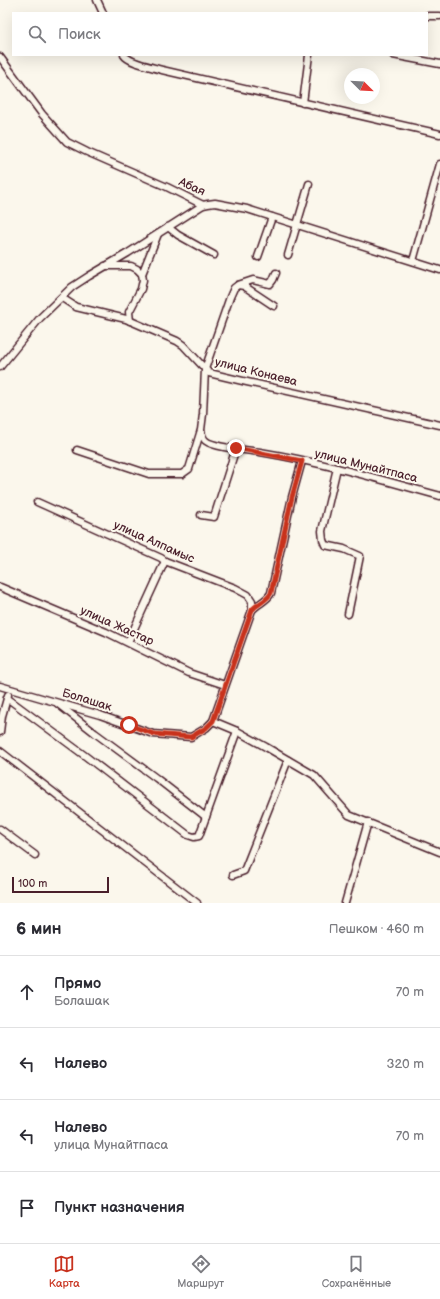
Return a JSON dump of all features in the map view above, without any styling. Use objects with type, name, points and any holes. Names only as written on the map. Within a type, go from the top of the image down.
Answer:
[{"type":"street","points":[[97,0],[103,12]]},
{"type":"street","points":[[428,16],[440,16]]},
{"type":"street","points":[[125,56],[132,61],[162,70],[440,134]]},
{"type":"street","points":[[303,103],[310,56]]},
{"type":"street","points":[[398,56],[440,64]]},
{"type":"street","name":"Абая","points":[[0,57],[42,114],[66,142],[167,187],[203,205],[226,204],[247,209],[440,270]]},
{"type":"street","points":[[413,261],[440,164]]},
{"type":"street","points":[[288,255],[309,184]]},
{"type":"street","points":[[0,367],[40,318],[72,287],[203,205]]},
{"type":"street","points":[[258,257],[272,217]]},
{"type":"street","points":[[168,227],[214,255]]},
{"type":"street","points":[[142,274],[158,234]]},
{"type":"street","points":[[105,266],[131,266],[142,274],[144,280],[142,289],[129,312],[130,321]]},
{"type":"street","points":[[77,450],[148,474],[182,474],[188,469],[201,430],[205,369],[234,288],[238,285],[254,280],[270,284],[276,273]]},
{"type":"street","points":[[238,285],[244,286],[274,306]]},
{"type":"street","name":"улица Конаева","points":[[62,298],[76,307],[130,321],[177,341],[183,345],[209,373],[440,425]]},
{"type":"street","name":"улица Мунайтпаса","points":[[201,430],[203,439],[209,443],[337,468],[440,496]]},
{"type":"street","points":[[201,515],[214,518],[236,448]]},
{"type":"street","points":[[302,461],[292,497],[271,593],[268,598],[252,610],[213,721],[237,731],[314,775],[349,815],[440,852]]},
{"type":"street","points":[[337,468],[322,531],[325,546],[344,549],[360,556],[348,614]]},
{"type":"street","name":"улица Алпамыс","points":[[37,502],[165,561],[235,588],[248,595],[252,601],[252,610]]},
{"type":"street","points":[[128,642],[165,561]]},
{"type":"street","name":"улица Жастар","points":[[0,587],[128,642],[189,672],[225,685]]},
{"type":"street","name":"Болашак","points":[[0,686],[9,690],[100,715],[154,734],[191,737],[206,728],[213,721]]},
{"type":"street","points":[[0,732],[2,716],[9,690]]},
{"type":"street","points":[[7,698],[188,835],[194,837],[199,836],[237,731]]},
{"type":"street","points":[[55,702],[206,817]]},
{"type":"street","points":[[0,751],[197,903]]},
{"type":"street","points":[[234,875],[244,871],[288,760]]},
{"type":"street","points":[[345,903],[368,822]]},
{"type":"street","points":[[0,829],[35,855]]},
{"type":"route","points":[[129,725],[154,734],[191,737],[206,728],[213,721],[252,610],[268,598],[271,593],[292,497],[302,461],[236,448]]}]
